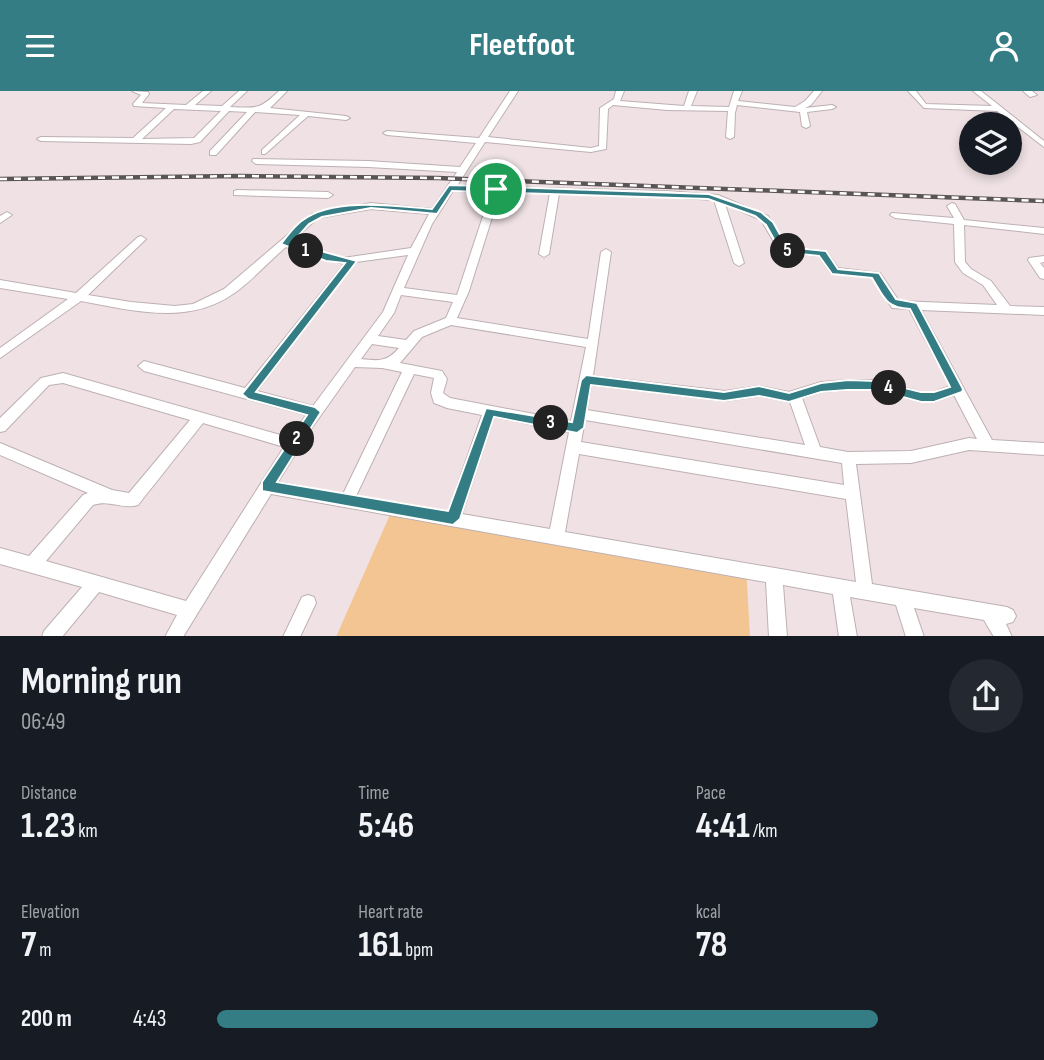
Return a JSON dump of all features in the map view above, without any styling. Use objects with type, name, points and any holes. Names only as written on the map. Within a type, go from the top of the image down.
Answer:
[{"type":"street","points":[[136,91],[147,92]]},
{"type":"street","points":[[188,107],[207,91]]},
{"type":"street","points":[[41,139],[191,142],[197,140],[243,91]]},
{"type":"street","points":[[214,153],[258,109],[283,91]]},
{"type":"street","points":[[173,636],[293,445],[388,313],[434,212],[514,91]]},
{"type":"street","points":[[387,133],[598,149],[604,144],[604,108],[617,100],[620,91]]},
{"type":"street","points":[[687,107],[692,91]]},
{"type":"street","points":[[730,137],[738,91]]},
{"type":"street","points":[[800,109],[818,91]]},
{"type":"street","points":[[912,91],[924,106],[999,109]]},
{"type":"street","points":[[977,91],[1044,145]]},
{"type":"street","points":[[147,92],[137,104],[258,109],[346,118]]},
{"type":"street","points":[[612,103],[687,107],[832,107]]},
{"type":"street","points":[[136,140],[172,107]]},
{"type":"street","points":[[800,109],[806,126]]},
{"type":"street","points":[[265,152],[306,114]]},
{"type":"street","points":[[256,161],[461,170]]},
{"type":"street","points":[[449,188],[718,198],[765,218],[784,250],[822,253],[835,271],[876,275],[896,305],[1044,311]]},
{"type":"street","points":[[450,321],[461,299],[496,189]]},
{"type":"street","points":[[237,193],[330,191]]},
{"type":"street","points":[[0,284],[155,309],[195,307],[228,292],[286,244],[330,191]]},
{"type":"street","points":[[544,254],[555,191]]},
{"type":"street","points":[[718,198],[739,263]]},
{"type":"street","points":[[309,219],[371,206],[434,212]]},
{"type":"street","points":[[952,206],[960,222],[962,267],[988,283],[1006,309]]},
{"type":"street","points":[[895,215],[1044,231]]},
{"type":"street","points":[[0,354],[79,297],[141,239]]},
{"type":"street","points":[[286,244],[329,258],[352,261],[414,251]]},
{"type":"street","points":[[556,536],[593,344],[606,251]]},
{"type":"street","points":[[1044,259],[1033,260],[1044,276]]},
{"type":"street","points":[[248,394],[352,261]]},
{"type":"street","points":[[398,291],[461,299]]},
{"type":"street","points":[[913,306],[987,444]]},
{"type":"street","points":[[386,365],[394,362],[424,330],[450,321],[593,344]]},
{"type":"street","points":[[370,339],[408,345]]},
{"type":"street","points":[[353,362],[438,374],[441,379],[437,393],[439,400],[490,411],[816,454],[848,458],[911,457],[952,446],[987,444],[1044,449]]},
{"type":"street","points":[[145,366],[315,412]]},
{"type":"street","points":[[347,500],[410,369]]},
{"type":"street","points":[[0,427],[45,381],[53,377],[63,377],[293,445]]},
{"type":"street","points":[[586,380],[724,396],[759,391],[795,396],[821,387],[877,385],[921,397],[934,397],[957,389]]},
{"type":"street","points":[[795,396],[816,454]]},
{"type":"street","points":[[453,519],[490,411]]},
{"type":"street","points":[[0,449],[118,500],[133,500],[200,417]]},
{"type":"street","points":[[574,447],[852,493]]},
{"type":"street","points":[[848,458],[864,590]]},
{"type":"street","points":[[267,487],[1007,616]]},
{"type":"street","points":[[32,565],[78,508],[99,494],[107,494]]},
{"type":"street","points":[[0,556],[190,610]]},
{"type":"street","points":[[774,574],[778,636]]},
{"type":"street","points":[[50,636],[96,583]]},
{"type":"street","points":[[841,586],[849,636]]},
{"type":"street","points":[[902,597],[915,636]]},
{"type":"street","points":[[290,636],[308,603]]},
{"type":"street","points":[[989,613],[1004,636]]},
{"type":"shaded area","points":[[396,501],[746,565],[750,636],[336,636]]},
{"type":"railway","points":[[0,179],[240,176],[437,178],[1044,201]]},
{"type":"route","points":[[449,188],[496,189],[709,197],[758,214],[770,224],[784,250],[822,253],[827,255],[831,268],[835,271],[876,275],[892,302],[896,305],[913,306],[957,389],[934,397],[921,397],[866,384],[821,387],[789,397],[759,391],[724,396],[586,380],[577,428],[490,411],[453,519],[267,487],[315,412],[248,394],[352,261],[329,258],[286,244],[305,222],[315,216],[371,206],[434,212],[449,188]]}]
